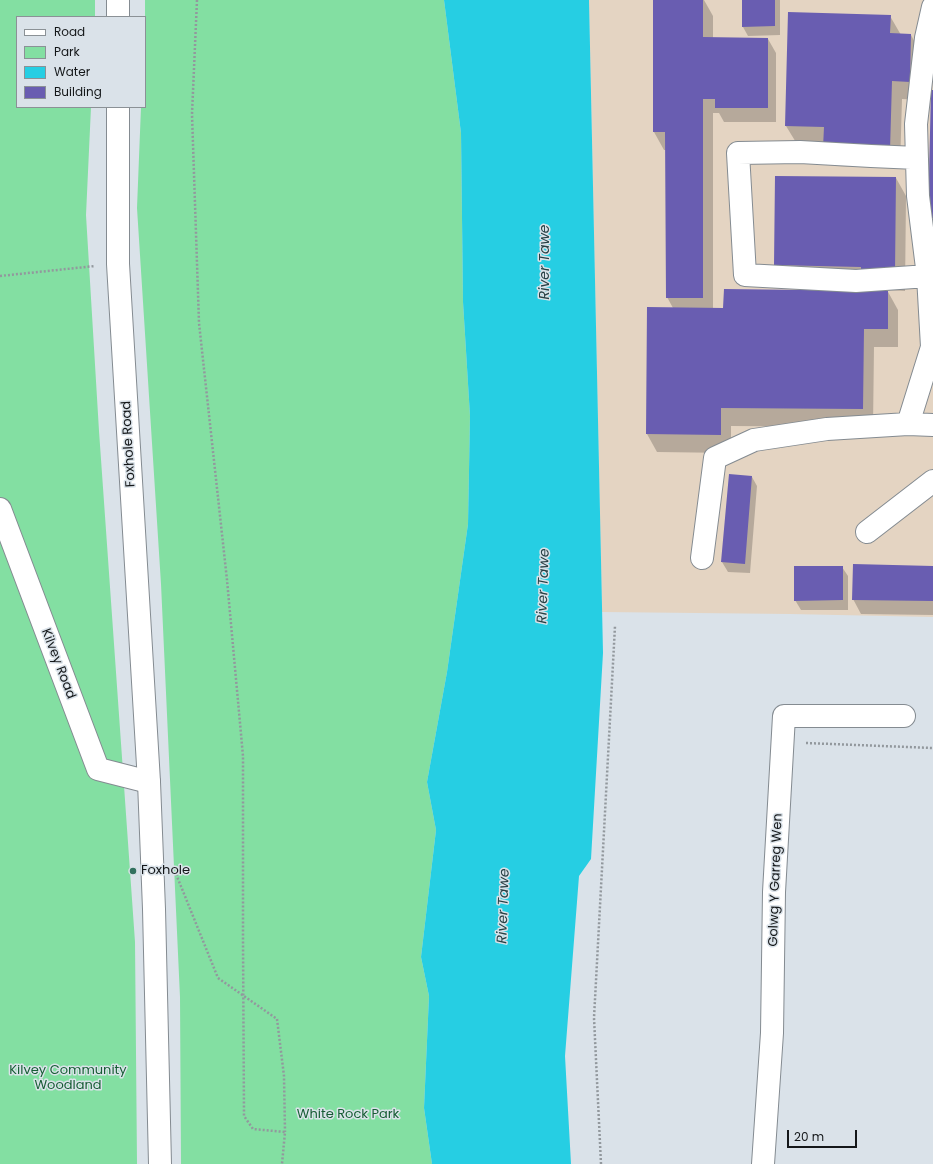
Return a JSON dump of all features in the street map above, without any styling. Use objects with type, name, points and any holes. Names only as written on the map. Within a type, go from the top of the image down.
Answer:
[{"type":"main road","points":[[118,0],[118,16]]},
{"type":"main road","points":[[908,424],[932,347],[928,276],[918,196],[916,124],[926,38],[933,7]]},
{"type":"main road","name":"Foxhole Road","points":[[118,108],[118,264],[149,782],[160,1164]]},
{"type":"main road","points":[[917,158],[800,152],[738,153],[745,275],[856,281],[928,276]]},
{"type":"main road","points":[[702,558],[715,458],[754,440],[827,429],[908,424],[933,425]]},
{"type":"main road","points":[[867,532],[933,481]]},
{"type":"main road","name":"Kilvey Road","points":[[0,509],[98,769],[149,782]]},
{"type":"main road","name":"Golwg Y Garreg Wen","points":[[763,1164],[772,1033],[774,892],[784,716],[904,716]]},
{"type":"path","points":[[197,0],[192,114],[199,323],[227,580],[243,756],[242,939],[244,1116],[253,1129],[285,1132]]},
{"type":"path","points":[[0,276],[118,264]]},
{"type":"path","points":[[601,1164],[594,1018],[615,626]]},
{"type":"path","points":[[782,742],[933,748]]},
{"type":"path","points":[[175,870],[218,978],[277,1019],[284,1076],[285,1132],[282,1164]]},
{"type":"shaded area","points":[[589,0],[933,0],[933,617],[602,612]]},
{"type":"green space","name":"Kilvey Community Woodland","points":[[0,0],[95,0],[95,16],[16,16],[16,108],[91,108],[86,215],[99,431],[135,942],[137,1164],[0,1164]]},
{"type":"green space","name":"White Rock Park","points":[[145,0],[444,0],[461,133],[463,302],[470,416],[468,524],[447,672],[427,782],[436,830],[421,957],[429,996],[424,1108],[432,1164],[181,1164],[180,997],[161,584],[137,208],[141,108],[146,108]]},
{"type":"water","name":"River Tawe","points":[[444,0],[589,0],[603,653],[591,859],[579,876],[565,1056],[571,1164],[432,1164],[424,1108],[429,996],[421,957],[436,830],[427,782],[447,672],[468,524],[470,416],[463,302],[461,133]]},
{"type":"building","points":[[653,0],[703,0],[703,37],[768,38],[768,108],[715,108],[715,99],[703,99],[703,298],[666,298],[665,132],[653,132]]},
{"type":"building","points":[[742,0],[775,0],[775,26],[742,27]]},
{"type":"building","points":[[788,12],[891,15],[890,33],[911,34],[910,82],[892,81],[890,150],[823,148],[824,127],[785,126]]},
{"type":"building","points":[[931,90],[933,90],[933,218],[928,218]]},
{"type":"building","points":[[775,176],[896,177],[895,272],[861,272],[861,267],[774,265]]},
{"type":"building","points":[[724,289],[888,291],[888,329],[864,329],[863,409],[721,408],[721,435],[646,434],[647,307],[723,308]]},
{"type":"building","points":[[729,474],[752,476],[745,564],[721,562]]},
{"type":"building","points":[[853,564],[933,566],[933,601],[852,600]]},
{"type":"building","points":[[794,566],[843,566],[843,600],[794,601]]},
{"type":"place","name":"Foxhole","points":[[133,871]]}]
